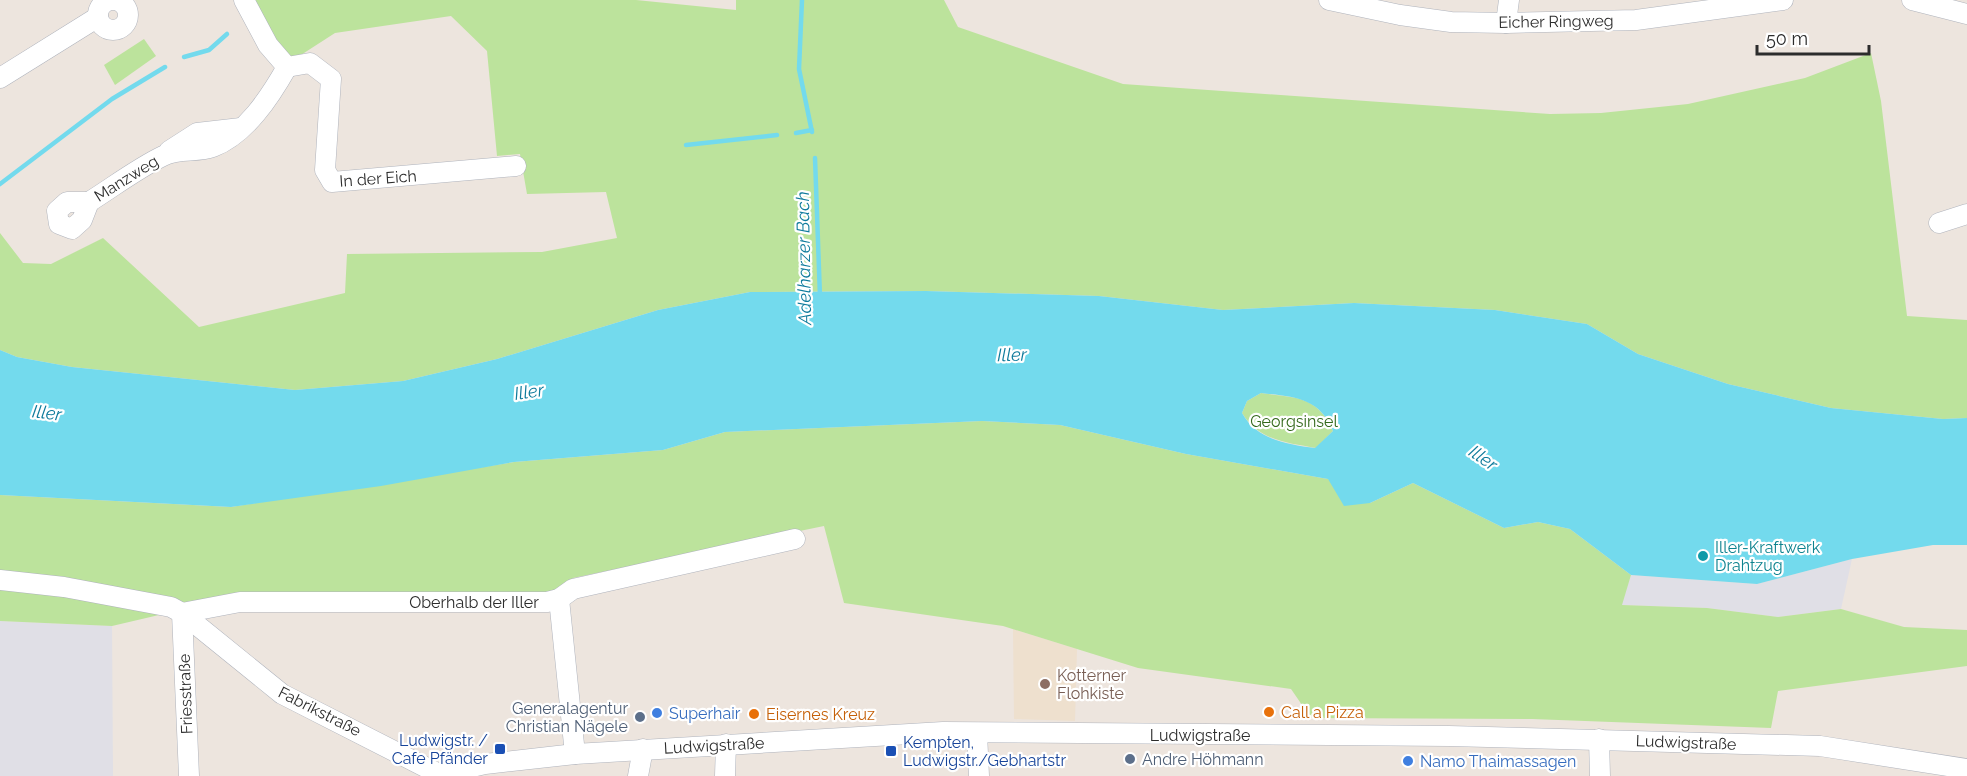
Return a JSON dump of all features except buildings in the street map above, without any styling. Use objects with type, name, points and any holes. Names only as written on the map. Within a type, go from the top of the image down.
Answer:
[{"type":"street","points":[[244,0],[268,45],[287,67]]},
{"type":"street","points":[[1506,23],[1509,0]]},
{"type":"street","name":"Eicher Ringweg","points":[[1336,1],[1451,22],[1506,23],[1636,20],[1783,0]]},
{"type":"street","points":[[1912,0],[1967,14]]},
{"type":"street","points":[[0,78],[98,17]]},
{"type":"street","name":"In der Eich","points":[[287,67],[310,63],[332,79],[325,170],[332,182],[516,166]]},
{"type":"street","name":"Manzweg","points":[[89,201],[164,155],[212,147],[242,128],[274,90],[287,67]]},
{"type":"street","points":[[1939,223],[1967,214]]},
{"type":"street","name":"Oberhalb der Iller","points":[[182,613],[240,602],[547,602],[560,599],[573,589],[795,539]]},
{"type":"street","points":[[0,580],[64,587],[171,607],[182,613]]},
{"type":"street","points":[[560,599],[575,754]]},
{"type":"street","name":"Fabrikstraße","points":[[182,613],[282,694],[436,775]]},
{"type":"street","name":"Friesstraße","points":[[182,613],[189,776]]},
{"type":"street","points":[[976,733],[979,776]]},
{"type":"street","name":"Ludwigstraße","points":[[436,775],[485,764],[575,754],[726,744],[976,733],[1599,739],[1820,746],[1967,769]]},
{"type":"street","points":[[1599,739],[1600,776]]},
{"type":"street","points":[[725,776],[726,744]]},
{"type":"street","points":[[638,776],[643,749]]},
{"type":"shaded area","points":[[1852,559],[1841,609],[1778,617],[1707,608],[1621,605],[1631,575],[1757,584]]},
{"type":"shaded area","points":[[0,621],[112,626],[113,776],[0,776]]},
{"type":"shaded area","name":"Kotterner Flohkiste","points":[[1013,629],[1077,649],[1075,721],[1014,719]]},
{"type":"green space","points":[[248,0],[636,0],[736,10],[736,0],[944,0],[958,27],[1123,84],[1550,114],[1601,113],[1688,104],[1805,78],[1871,53],[1881,101],[1907,316],[1967,320],[1967,418],[1943,419],[1831,408],[1728,384],[1638,354],[1587,324],[1495,310],[1354,303],[1223,310],[1099,296],[926,291],[750,292],[658,310],[497,359],[403,381],[295,390],[72,367],[17,357],[0,350],[0,233],[23,263],[51,264],[103,238],[199,327],[345,293],[347,254],[542,252],[617,238],[606,192],[527,194],[520,154],[497,156],[487,51],[451,16],[335,33],[290,62]]},
{"type":"green space","points":[[144,39],[156,56],[115,85],[104,65]]},
{"type":"green space","name":"Georgsinsel","points":[[1261,393],[1295,398],[1312,404],[1327,419],[1333,431],[1316,448],[1284,442],[1265,435],[1256,429],[1242,413],[1247,401]]},
{"type":"green space","points":[[982,421],[1060,425],[1186,454],[1328,479],[1370,503],[1413,483],[1504,528],[1538,522],[1570,529],[1631,575],[1622,605],[1707,608],[1778,617],[1841,609],[1904,627],[1967,630],[1967,666],[1778,691],[1771,728],[1532,719],[1311,718],[1291,689],[1138,668],[1003,626],[844,603],[824,526],[573,578],[547,597],[240,596],[112,626],[0,621],[0,495],[231,507],[514,462],[663,450],[725,432]]},
{"type":"water","name":"Iller","points":[[926,291],[1099,296],[1223,310],[1354,303],[1495,310],[1587,324],[1638,354],[1728,384],[1831,408],[1943,419],[1967,418],[1967,545],[1933,545],[1852,559],[1757,584],[1631,575],[1570,529],[1538,522],[1504,528],[1413,483],[1370,503],[1344,506],[1328,479],[1186,454],[1060,425],[982,421],[725,432],[663,450],[514,462],[381,486],[231,507],[0,495],[0,350],[17,357],[72,367],[295,390],[403,381],[497,359],[658,310],[750,292]],"holes":[[[1261,393],[1295,398],[1313,405],[1327,420],[1333,431],[1315,448],[1294,445],[1264,435],[1248,422],[1242,413],[1247,401]]]},
{"type":"waterway","name":"Adelharzer Bach","points":[[802,0],[799,69],[812,132]]},
{"type":"waterway","points":[[184,57],[209,50],[227,34]]},
{"type":"waterway","points":[[0,184],[112,99],[165,67]]},
{"type":"waterway","points":[[796,133],[812,130]]},
{"type":"waterway","points":[[686,145],[777,135]]},
{"type":"waterway","name":"Adelharzer Bach","points":[[815,158],[820,297]]},
{"type":"place","name":"Iller-Kraftwerk Drahtzug","points":[[1703,556]]},
{"type":"place","name":"Kotterner Flohkiste","points":[[1045,684]]},
{"type":"place","name":"Call a Pizza","points":[[1269,712]]},
{"type":"place","name":"Superhair","points":[[657,713]]},
{"type":"place","name":"Eisernes Kreuz","points":[[754,714]]},
{"type":"place","name":"Generalagentur Christian Nägele","points":[[640,717]]},
{"type":"place","name":"Ludwigstr. / Cafe Pfänder","points":[[500,749]]},
{"type":"place","name":"Kempten, Ludwigstr./Gebhartstr","points":[[891,751]]},
{"type":"place","name":"Andre Höhmann","points":[[1130,759]]},
{"type":"place","name":"Namo Thaimassagen","points":[[1408,761]]}]
